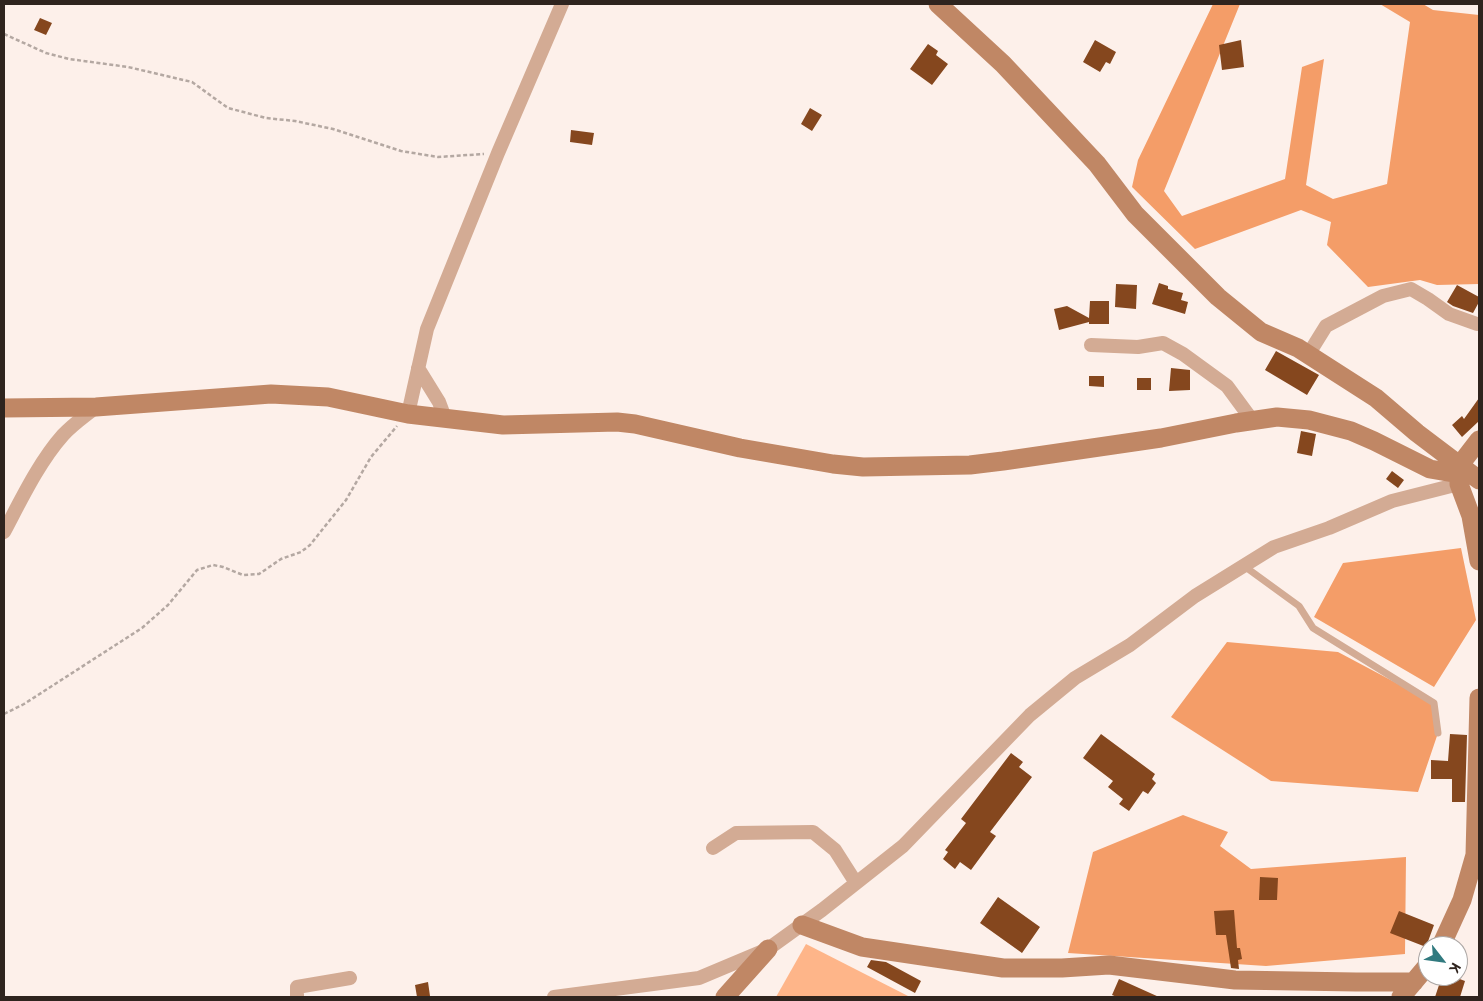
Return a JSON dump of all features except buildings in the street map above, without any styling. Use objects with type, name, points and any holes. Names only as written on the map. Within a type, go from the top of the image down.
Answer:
[{"type":"street","points":[[408,414],[427,329],[498,153],[562,4]]},
{"type":"street","points":[[938,4],[1003,64],[1097,164],[1135,214],[1218,297],[1261,332],[1298,348],[1376,398],[1459,475],[1472,516],[1479,561]]},
{"type":"street","points":[[1308,354],[1326,326],[1382,296],[1411,289],[1449,314],[1478,324]]},
{"type":"street","points":[[1090,345],[1138,347],[1163,343],[1183,354],[1227,386],[1252,420]]},
{"type":"street","points":[[418,368],[439,402],[445,418]]},
{"type":"street","points":[[4,408],[96,407],[271,394],[328,397],[408,414],[503,425],[617,422],[635,424],[748,450],[863,467],[970,464],[1003,461],[1161,438],[1252,420],[1277,417],[1309,420],[1351,431],[1430,469],[1479,480]]},
{"type":"street","points":[[4,532],[41,467],[59,441],[78,421],[96,407]]},
{"type":"street","points":[[554,997],[699,978],[768,949],[856,884],[903,846],[1030,715],[1075,678],[1130,645],[1195,596],[1274,547],[1329,528],[1459,475],[1478,445]]},
{"type":"street","points":[[1446,936],[1462,900],[1477,856],[1479,698]]},
{"type":"street","points":[[713,848],[736,833],[813,832],[835,850],[856,884]]},
{"type":"street","points":[[802,925],[862,947],[1003,968],[1062,968],[1109,965],[1235,980],[1414,982]]},
{"type":"street","points":[[725,997],[768,949]]},
{"type":"street","points":[[1401,997],[1418,977]]},
{"type":"street","points":[[297,997],[297,987],[350,978]]},
{"type":"lane","points":[[1243,566],[1299,606],[1313,628],[1434,703],[1438,733]]},
{"type":"path","points":[[4,34],[46,52],[69,58],[192,82],[228,108],[266,118],[295,121],[333,129],[401,152],[438,157],[498,153]]},
{"type":"path","points":[[4,714],[24,704],[142,628],[168,605],[197,570],[213,565],[243,575],[259,574],[281,559],[300,552],[310,545],[346,500],[371,457],[408,414]]},
{"type":"shaded area","points":[[1213,4],[1240,4],[1164,191],[1182,216],[1285,179],[1302,67],[1324,59],[1306,185],[1333,199],[1387,184],[1410,22],[1380,4],[1423,4],[1433,10],[1479,15],[1479,284],[1437,285],[1420,280],[1368,287],[1327,245],[1331,222],[1301,210],[1195,249],[1132,187],[1138,160]]},
{"type":"shaded area","points":[[1461,548],[1476,620],[1434,687],[1314,617],[1343,563]]},
{"type":"shaded area","points":[[1227,642],[1338,652],[1434,703],[1438,733],[1418,792],[1271,781],[1171,717]]},
{"type":"shaded area","points":[[1183,815],[1228,832],[1220,846],[1251,869],[1406,857],[1405,954],[1266,966],[1068,953],[1093,852]]},
{"type":"shaded area","points":[[806,944],[910,997],[776,997]]}]
